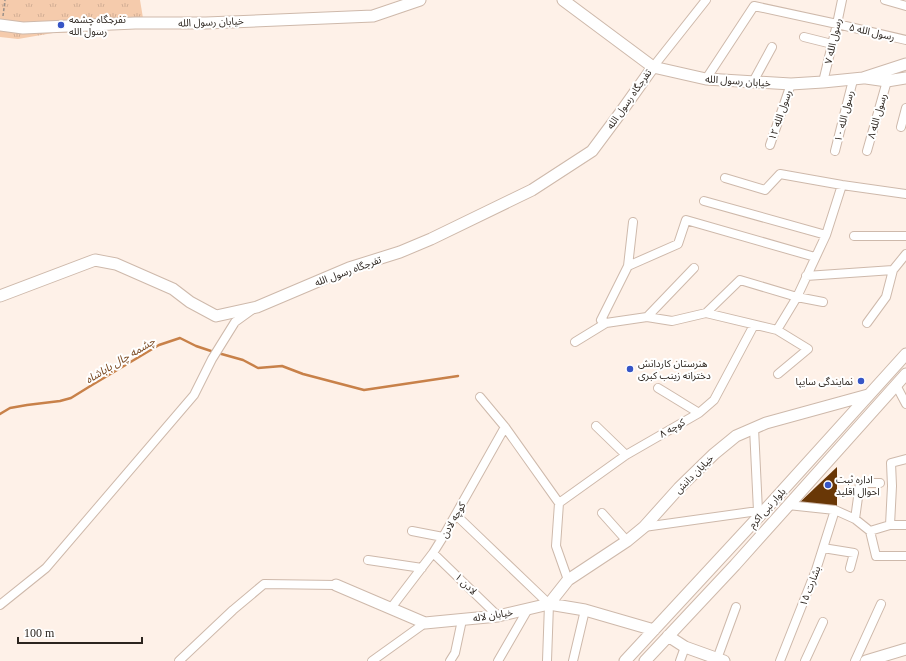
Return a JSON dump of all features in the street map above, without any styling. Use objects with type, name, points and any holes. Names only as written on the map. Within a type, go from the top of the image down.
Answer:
[{"type":"street","name":"خیابان رسول الله","points":[[1,26],[23,28],[135,23],[206,23],[373,16],[420,0]]},
{"type":"street","name":"خیابان رسول الله","points":[[563,0],[652,67],[706,79],[791,84],[858,79],[887,81],[906,78]]},
{"type":"street","points":[[652,67],[706,0]]},
{"type":"street","name":"رسول الله ۷","points":[[823,82],[838,24],[842,0]]},
{"type":"street","points":[[885,0],[906,6]]},
{"type":"street","name":"رسول الله ۵","points":[[706,79],[754,6],[906,40]]},
{"type":"street","points":[[804,37],[832,44]]},
{"type":"street","points":[[753,82],[772,47]]},
{"type":"street","name":"خیابان رسول الله","points":[[858,79],[906,64]]},
{"type":"street","name":"تفرجگاه رسول الله","points":[[0,296],[95,260],[116,264],[174,289],[190,302],[216,316],[257,307],[349,268],[400,252],[431,240],[532,190],[592,151],[652,67]]},
{"type":"street","name":"رسول الله ۱۰","points":[[835,152],[858,79]]},
{"type":"street","name":"رسول الله ۸","points":[[867,151],[887,81]]},
{"type":"street","name":"رسول الله ۱۲","points":[[770,145],[791,84]]},
{"type":"street","points":[[901,127],[906,108]]},
{"type":"street","points":[[725,178],[765,190],[780,174],[906,194]]},
{"type":"street","points":[[777,330],[796,297],[826,235],[842,185]]},
{"type":"street","points":[[704,201],[826,235]]},
{"type":"street","points":[[628,266],[678,244],[686,220],[815,257]]},
{"type":"street","points":[[606,324],[601,320],[628,266],[633,222]]},
{"type":"street","points":[[854,236],[906,236]]},
{"type":"street","points":[[867,323],[886,297],[893,270],[906,254]]},
{"type":"street","points":[[647,318],[694,268]]},
{"type":"street","points":[[806,276],[893,270]]},
{"type":"street","points":[[706,313],[740,280],[796,297],[823,302]]},
{"type":"street","points":[[0,605],[46,568],[194,395],[212,359],[235,322],[257,307]]},
{"type":"street","points":[[574,342],[606,324],[647,318],[672,321],[706,313],[777,330],[808,349],[778,374]]},
{"type":"street","name":"کوچه ۸","points":[[559,503],[626,455],[699,413],[714,400],[754,325]]},
{"type":"street","name":"بلوار نبی اکرم","points":[[625,661],[724,555],[761,511],[906,354]]},
{"type":"street","name":"بلوار نبی اکرم","points":[[645,661],[735,564],[906,374]]},
{"type":"street","points":[[896,385],[906,404]]},
{"type":"street","points":[[658,388],[699,413]]},
{"type":"street","name":"خیابان دانش","points":[[549,604],[568,580],[627,541],[644,526],[679,488],[714,454],[736,436],[766,423],[869,395]]},
{"type":"street","points":[[480,397],[504,427],[559,503],[556,546],[568,580]]},
{"type":"street","points":[[596,426],[626,455]]},
{"type":"street","name":"کوچه لادن","points":[[391,608],[433,553],[443,537],[504,427]]},
{"type":"street","points":[[644,526],[761,511],[754,428]]},
{"type":"street","points":[[890,525],[892,486],[891,462],[906,459]]},
{"type":"street","points":[[855,519],[860,483],[880,483]]},
{"type":"street","points":[[788,505],[835,510],[855,519],[870,531],[876,556],[906,556]]},
{"type":"street","name":"بشارت ۱۵","points":[[780,661],[816,570],[835,510]]},
{"type":"street","points":[[602,513],[627,541]]},
{"type":"street","points":[[456,515],[549,604],[546,661]]},
{"type":"street","points":[[870,531],[890,525],[906,525]]},
{"type":"street","points":[[412,530],[443,537]]},
{"type":"street","points":[[823,548],[854,553],[850,568]]},
{"type":"street","name":"لادن ۱","points":[[433,553],[498,616]]},
{"type":"street","points":[[724,555],[735,564]]},
{"type":"street","points":[[368,560],[422,568]]},
{"type":"street","points":[[179,661],[233,610],[264,584],[336,585]]},
{"type":"street","name":"خیابان لاله","points":[[336,585],[425,623],[498,616],[549,604],[585,610],[654,630]]},
{"type":"street","points":[[855,661],[881,604]]},
{"type":"street","points":[[668,636],[685,647],[721,660],[736,607]]},
{"type":"street","points":[[498,661],[528,609]]},
{"type":"street","points":[[573,661],[585,610]]},
{"type":"street","points":[[450,661],[456,654],[462,620]]},
{"type":"street","points":[[805,661],[823,622]]},
{"type":"street","points":[[372,661],[425,623]]},
{"type":"street","points":[[680,661],[685,647]]},
{"type":"street","points":[[866,661],[882,659],[906,649]]},
{"type":"path","points":[[1,26],[5,0]]},
{"type":"green space","name":"تفرجگاه چشمه رسول الله","points":[[0,0],[140,0],[143,18],[102,31],[53,33],[18,39],[0,37]]},
{"type":"building","name":"اداره ثبت احوال اقلید","points":[[837,467],[837,506],[799,503]]},
{"type":"waterway","name":"چشمه چال باباشاه","points":[[0,414],[10,408],[71,398],[159,345],[180,338],[196,346],[214,352]]},
{"type":"waterway","name":"چشمه چال باباشاه","points":[[218,353],[243,360],[258,368],[282,366],[303,374],[364,390],[458,376]]},
{"type":"place","name":"تفرجگاه چشمه رسول الله","points":[[61,25]]},
{"type":"place","name":"هنرستان کاردانش دخترانه زینب کبری","points":[[630,369]]},
{"type":"place","name":"نمایندگی سایپا","points":[[861,381]]},
{"type":"place","name":"اداره ثبت احوال اقلید","points":[[828,485]]}]
